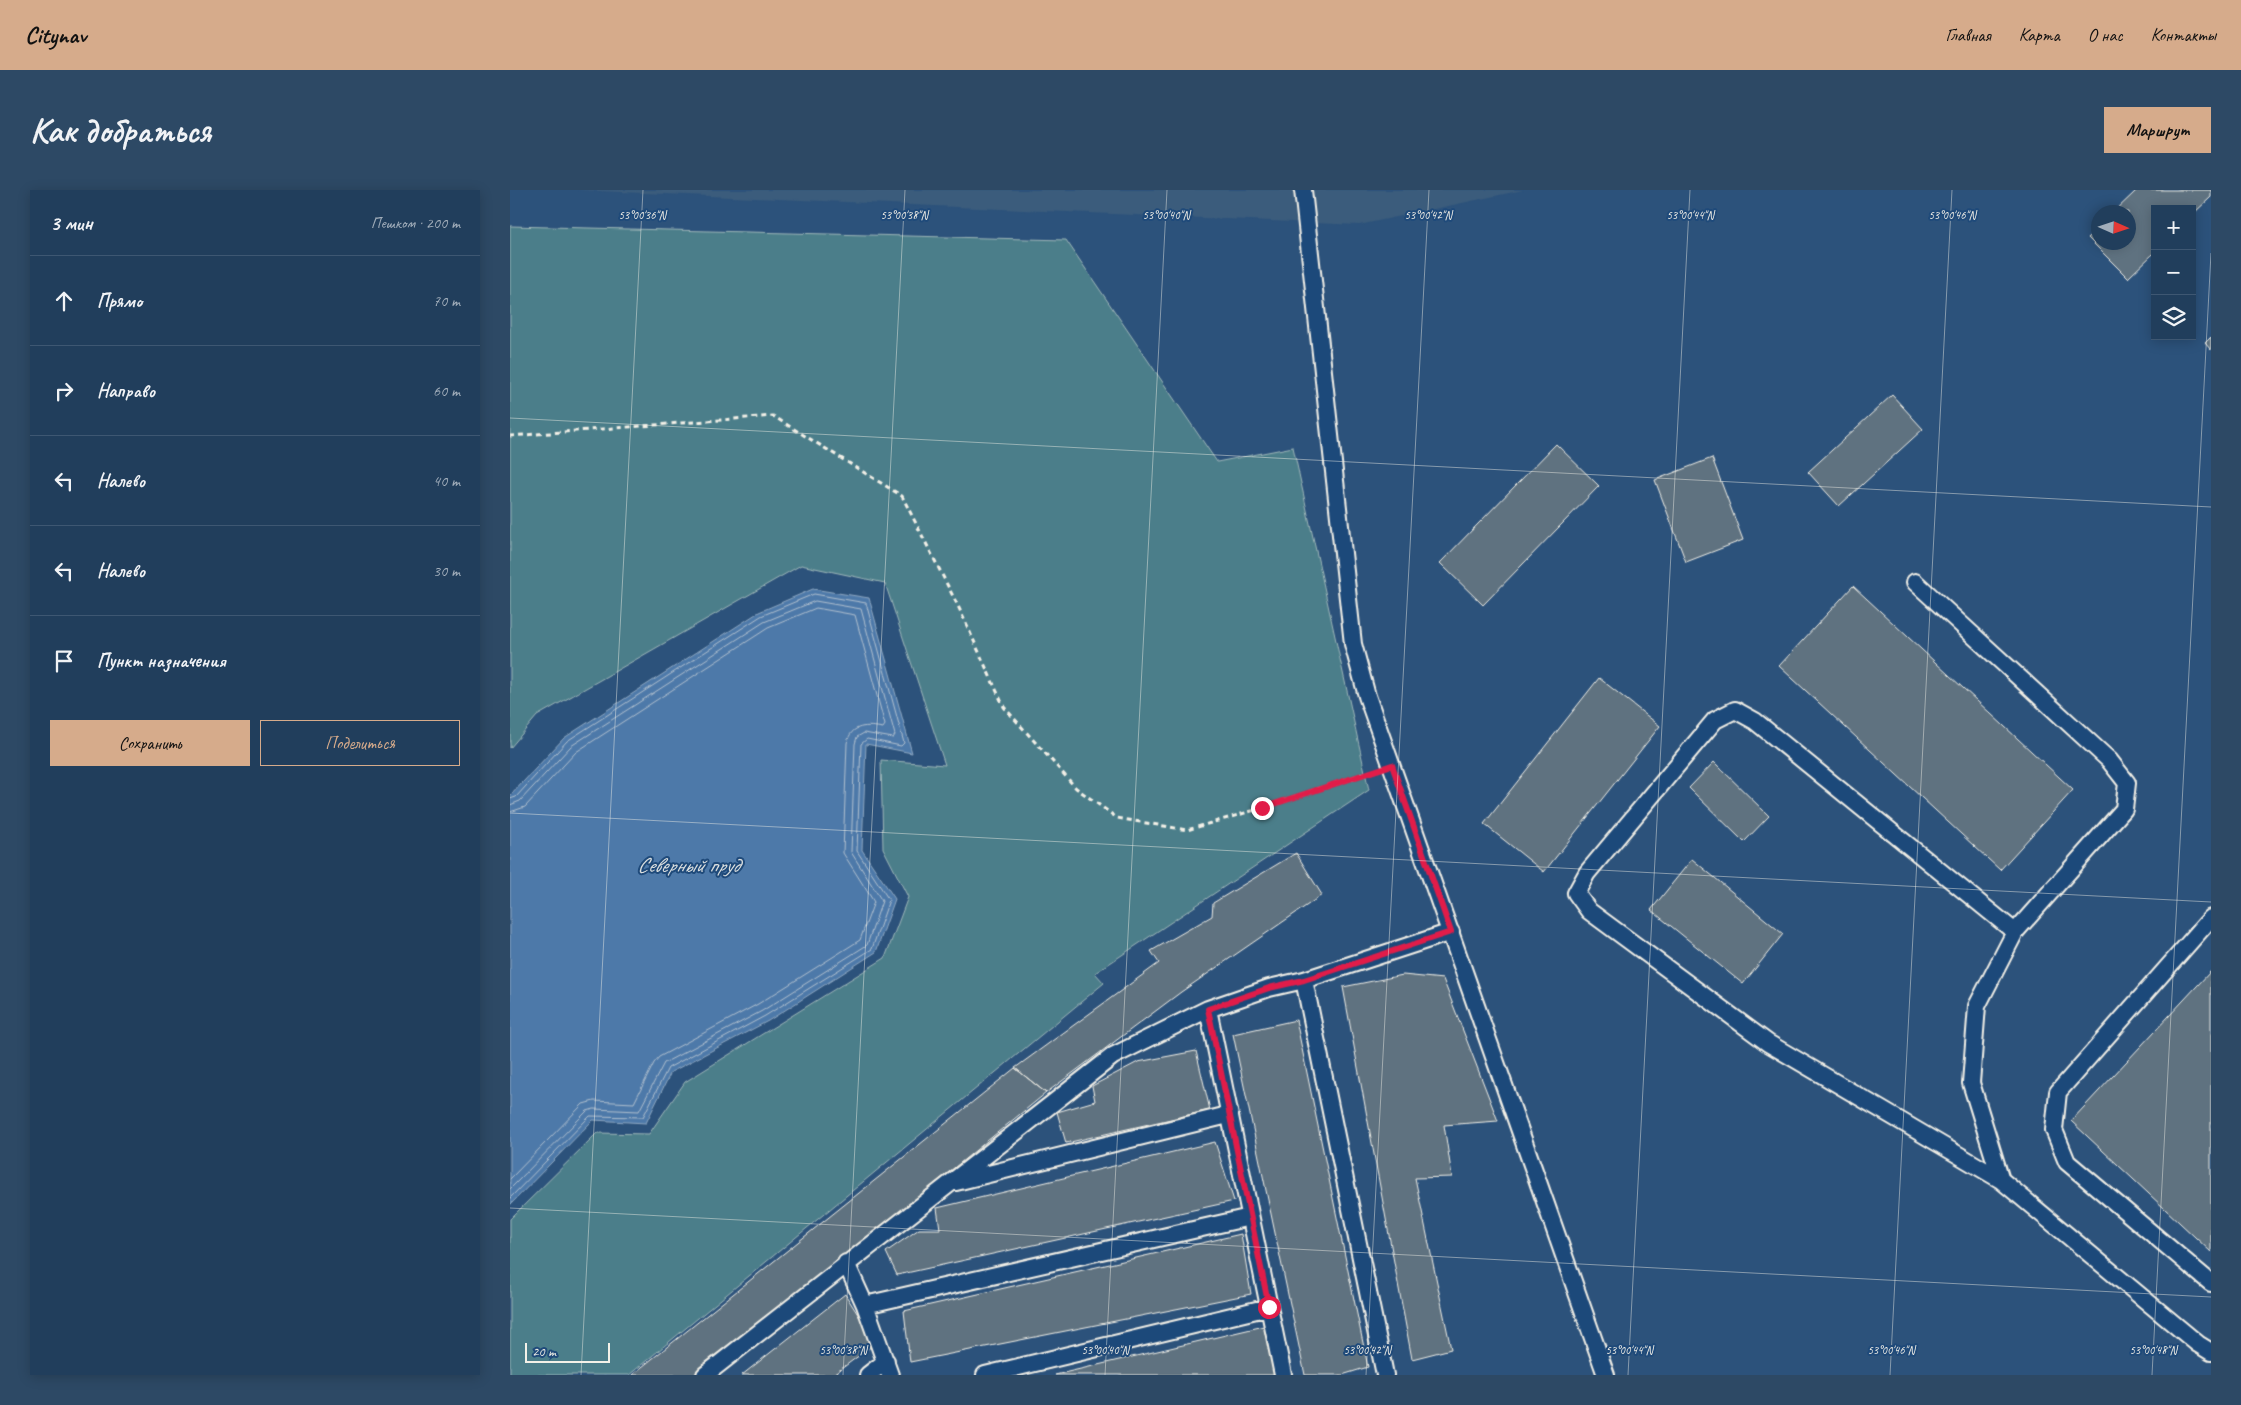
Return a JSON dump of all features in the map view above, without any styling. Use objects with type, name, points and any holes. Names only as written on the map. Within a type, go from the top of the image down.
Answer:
[{"type":"lane","points":[[1303,190],[1354,644],[1367,696],[1606,1375]]},
{"type":"lane","points":[[1916,582],[2109,760],[2127,783],[2124,809],[2014,932],[1977,1006],[1971,1083],[2001,1180]]},
{"type":"lane","points":[[2014,932],[1755,721],[1735,710],[1715,720],[1587,873],[1576,893],[1589,911],[1768,1042],[2001,1180],[2198,1344],[2211,1352]]},
{"type":"lane","points":[[2211,918],[2058,1092],[2054,1130],[2067,1162],[2211,1283]]},
{"type":"lane","points":[[705,1375],[1113,1056],[1208,1009],[1269,988],[1304,980],[1451,932]]},
{"type":"lane","points":[[1304,980],[1385,1375]]},
{"type":"lane","points":[[1208,1009],[1228,1115],[1283,1375]]},
{"type":"lane","points":[[949,1184],[1228,1115]]},
{"type":"lane","points":[[865,1305],[1250,1217]]},
{"type":"lane","points":[[846,1264],[865,1305],[888,1368],[868,1375]]},
{"type":"lane","points":[[985,1375],[1269,1307]]},
{"type":"path","points":[[510,436],[773,416],[902,496],[958,606],[1004,707],[1076,788],[1117,818],[1187,830],[1262,808],[1392,765]]},
{"type":"shaded area","points":[[577,190],[1523,190],[1359,225]]},
{"type":"green space","points":[[510,226],[1066,240],[1217,462],[1293,447],[1369,790],[1095,973],[1104,983],[629,1375],[510,1375],[510,1219],[597,1133],[649,1134],[685,1082],[885,958],[908,897],[883,848],[881,760],[945,765],[885,583],[801,565],[537,716],[510,748]]},
{"type":"water","name":"Северный пруд","points":[[813,589],[869,598],[912,753],[866,744],[862,850],[895,899],[876,952],[768,1021],[671,1072],[646,1123],[593,1120],[510,1205],[510,796],[564,738],[759,612]]},
{"type":"building","points":[[2137,190],[2211,190],[2211,197],[2196,211],[2196,205],[2151,205],[2151,256],[2128,278],[2100,250],[2136,250],[2136,205],[2121,205]]},
{"type":"building","points":[[2211,337],[2211,350],[2205,343]]},
{"type":"building","points":[[1892,395],[1923,429],[1839,506],[1808,472]]},
{"type":"building","points":[[1556,444],[1599,486],[1483,605],[1440,563]]},
{"type":"building","points":[[1712,458],[1743,540],[1686,562],[1655,480]]},
{"type":"building","points":[[1853,586],[2073,790],[2000,870],[1779,666]]},
{"type":"building","points":[[1599,678],[1660,726],[1544,872],[1484,824]]},
{"type":"building","points":[[1714,762],[1769,816],[1744,842],[1689,788]]},
{"type":"building","points":[[1296,853],[1322,895],[1181,992],[1046,1093],[1015,1068],[1159,963],[1151,951],[1212,916],[1213,903]]},
{"type":"building","points":[[1692,859],[1783,934],[1743,984],[1651,910]]},
{"type":"building","points":[[2211,971],[2211,1252],[2071,1121]]},
{"type":"building","points":[[1403,975],[1443,979],[1498,1121],[1444,1125],[1452,1177],[1415,1178],[1451,1349],[1412,1359],[1343,987]]},
{"type":"building","points":[[1296,1020],[1368,1367],[1342,1375],[1305,1375],[1233,1034]]},
{"type":"building","points":[[1196,1051],[1210,1110],[1066,1143],[1057,1112],[1095,1101],[1092,1086],[1138,1062]]},
{"type":"building","points":[[1015,1068],[1046,1093],[700,1375],[632,1375]]},
{"type":"building","points":[[1215,1142],[1234,1201],[897,1275],[886,1252],[919,1229],[940,1229],[937,1208]]},
{"type":"building","points":[[1241,1234],[1251,1294],[910,1362],[904,1311]]},
{"type":"building","points":[[845,1294],[876,1343],[833,1375],[742,1375]]},
{"type":"building","points":[[1264,1326],[1276,1375],[1055,1375]]},
{"type":"route","points":[[1262,808],[1392,765],[1451,932],[1304,980],[1269,988],[1208,1009],[1228,1115],[1269,1307]]}]
